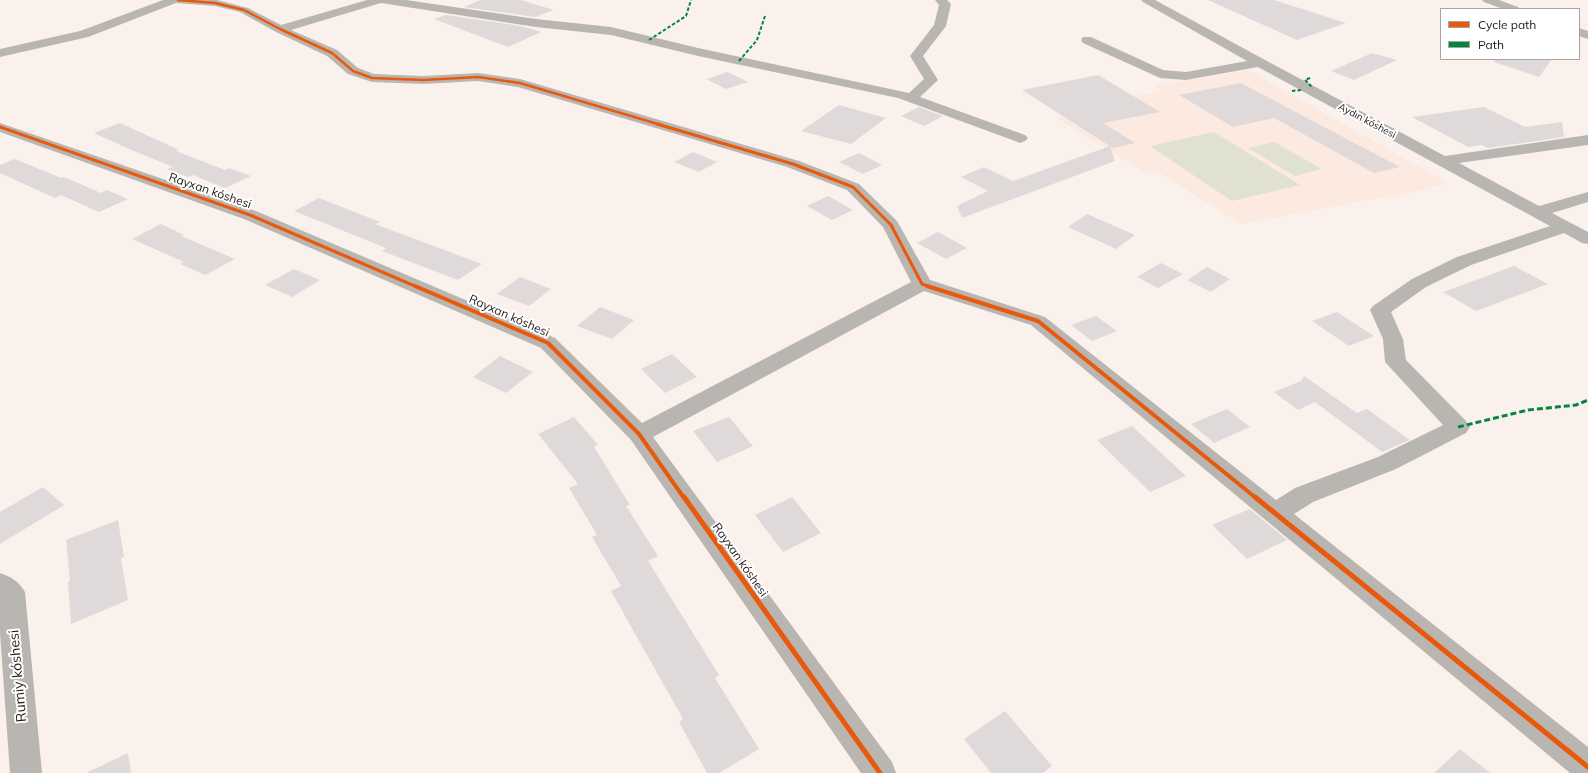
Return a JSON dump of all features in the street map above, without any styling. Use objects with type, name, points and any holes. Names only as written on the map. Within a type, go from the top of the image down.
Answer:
[{"type":"street","points":[[0,53],[84,34],[173,0]]},
{"type":"street","points":[[178,0],[216,3],[244,10],[280,29],[332,53],[353,72],[372,78],[423,80],[478,77],[520,83],[793,164],[853,187],[891,225],[922,284],[1038,321],[1588,767]]},
{"type":"street","points":[[280,29],[379,0]]},
{"type":"street","points":[[383,0],[536,23],[611,31],[698,52],[912,98],[1020,138]]},
{"type":"street","points":[[912,98],[931,80],[916,56],[940,26],[945,4],[941,0]]},
{"type":"street","name":"Aydın kóshesi","points":[[1147,0],[1260,63],[1536,212],[1588,238]]},
{"type":"street","points":[[1488,0],[1511,8]]},
{"type":"street","points":[[1087,40],[1160,74],[1186,76],[1260,63]]},
{"type":"street","name":"Rayxan kóshesi","points":[[0,127],[250,215],[548,343],[639,434],[880,773]]},
{"type":"street","points":[[1442,161],[1588,140]]},
{"type":"street","points":[[1536,212],[1588,197]]},
{"type":"street","points":[[1275,513],[1304,495],[1388,463],[1458,427],[1396,362],[1393,339],[1380,310],[1419,283],[1464,261],[1541,236],[1565,226]]},
{"type":"street","points":[[639,434],[922,284]]},
{"type":"street","name":"Rumiy kóshesi","points":[[0,584],[11,592],[26,773]]},
{"type":"shaded area","points":[[1248,70],[1448,183],[1396,197],[1384,197],[1241,224],[1157,171],[1146,173],[1056,118],[1103,108],[1096,103],[1162,91],[1153,86]]},
{"type":"green space","points":[[1214,132],[1300,185],[1232,201],[1150,146]]},
{"type":"green space","points":[[1274,142],[1322,169],[1295,176],[1248,148]]},
{"type":"building","points":[[480,0],[521,0],[554,10],[535,17],[464,7]]},
{"type":"building","points":[[1208,0],[1274,0],[1346,23],[1297,40]]},
{"type":"building","points":[[446,15],[521,26],[541,32],[508,47],[434,19]]},
{"type":"building","points":[[1372,53],[1397,60],[1354,80],[1331,71]]},
{"type":"building","points":[[1495,60],[1551,60],[1539,77],[1494,62]]},
{"type":"building","points":[[728,72],[748,82],[726,89],[706,79]]},
{"type":"building","points":[[1098,75],[1160,112],[1103,123],[1135,143],[1113,148],[1022,90]]},
{"type":"building","points":[[1241,83],[1400,167],[1374,173],[1274,118],[1233,127],[1179,95]]},
{"type":"building","points":[[839,105],[886,118],[851,144],[801,131]]},
{"type":"building","points":[[919,107],[943,116],[924,126],[901,116]]},
{"type":"building","points":[[1484,107],[1525,127],[1562,122],[1564,137],[1488,148],[1482,145],[1468,147],[1412,117]]},
{"type":"building","points":[[120,123],[179,150],[176,151],[225,170],[229,168],[251,176],[225,188],[193,175],[188,177],[167,169],[173,167],[94,133]]},
{"type":"building","points":[[1110,146],[1115,161],[962,218],[957,206],[988,191],[961,177],[984,167],[1013,181]]},
{"type":"building","points":[[693,152],[717,162],[699,172],[674,162]]},
{"type":"building","points":[[859,153],[882,165],[863,174],[839,162]]},
{"type":"building","points":[[15,159],[61,178],[64,177],[101,193],[107,190],[128,199],[99,212],[61,195],[55,198],[0,173],[0,165]]},
{"type":"building","points":[[828,196],[853,210],[832,220],[807,206]]},
{"type":"building","points":[[319,198],[380,222],[375,224],[482,264],[458,280],[382,251],[386,248],[294,211]]},
{"type":"building","points":[[1087,214],[1135,235],[1116,249],[1068,227]]},
{"type":"building","points":[[161,224],[184,235],[181,236],[235,259],[205,275],[180,264],[184,262],[132,239]]},
{"type":"building","points":[[938,232],[967,248],[946,259],[917,243]]},
{"type":"building","points":[[1161,263],[1183,274],[1158,288],[1137,277]]},
{"type":"building","points":[[1514,266],[1548,284],[1476,311],[1443,292]]},
{"type":"building","points":[[1207,267],[1230,279],[1211,292],[1187,280]]},
{"type":"building","points":[[294,269],[320,280],[292,297],[265,285]]},
{"type":"building","points":[[520,277],[551,289],[529,306],[497,294]]},
{"type":"building","points":[[600,307],[634,320],[612,339],[577,326]]},
{"type":"building","points":[[1337,312],[1374,336],[1349,346],[1312,321]]},
{"type":"building","points":[[1096,316],[1117,331],[1092,341],[1071,325]]},
{"type":"building","points":[[672,354],[697,377],[665,393],[641,369]]},
{"type":"building","points":[[500,356],[533,372],[506,393],[473,377]]},
{"type":"building","points":[[1304,376],[1357,413],[1367,409],[1410,440],[1382,452],[1315,402],[1298,410],[1274,392],[1301,381]]},
{"type":"building","points":[[1227,409],[1250,427],[1214,443],[1191,424]]},
{"type":"building","points":[[574,417],[598,445],[594,447],[630,505],[626,506],[658,556],[648,561],[719,675],[715,678],[759,749],[719,773],[707,773],[679,722],[683,719],[611,591],[621,586],[592,537],[597,535],[569,488],[578,484],[538,434]]},
{"type":"building","points":[[729,417],[753,446],[717,462],[693,431]]},
{"type":"building","points":[[1132,426],[1186,476],[1150,492],[1097,440]]},
{"type":"building","points":[[43,487],[64,505],[0,544],[0,512]]},
{"type":"building","points":[[792,497],[821,533],[783,552],[755,515]]},
{"type":"building","points":[[1250,509],[1287,540],[1247,559],[1212,525]]},
{"type":"building","points":[[118,520],[124,557],[121,558],[128,600],[71,624],[68,582],[70,581],[66,540]]},
{"type":"building","points":[[1005,711],[1052,766],[1043,773],[991,773],[964,739]]},
{"type":"building","points":[[1460,749],[1490,773],[1434,773]]},
{"type":"building","points":[[128,753],[131,773],[86,773]]},
{"type":"marked path","points":[[649,40],[686,16],[691,0]]},
{"type":"marked path","points":[[739,61],[757,40],[765,16]]},
{"type":"marked path","points":[[1310,78],[1305,80],[1313,88]]},
{"type":"marked path","points":[[1292,91],[1301,90]]},
{"type":"marked path","points":[[1458,427],[1528,410],[1576,405],[1588,400]]},
{"type":"cycle path","points":[[178,0],[215,3],[244,10],[280,29],[332,53],[353,71],[372,78],[423,80],[478,77],[520,83],[793,164],[853,187],[891,225],[922,284],[1038,321],[1588,767]]},
{"type":"cycle path","points":[[0,127],[250,215],[548,343],[639,434],[880,773]]}]
